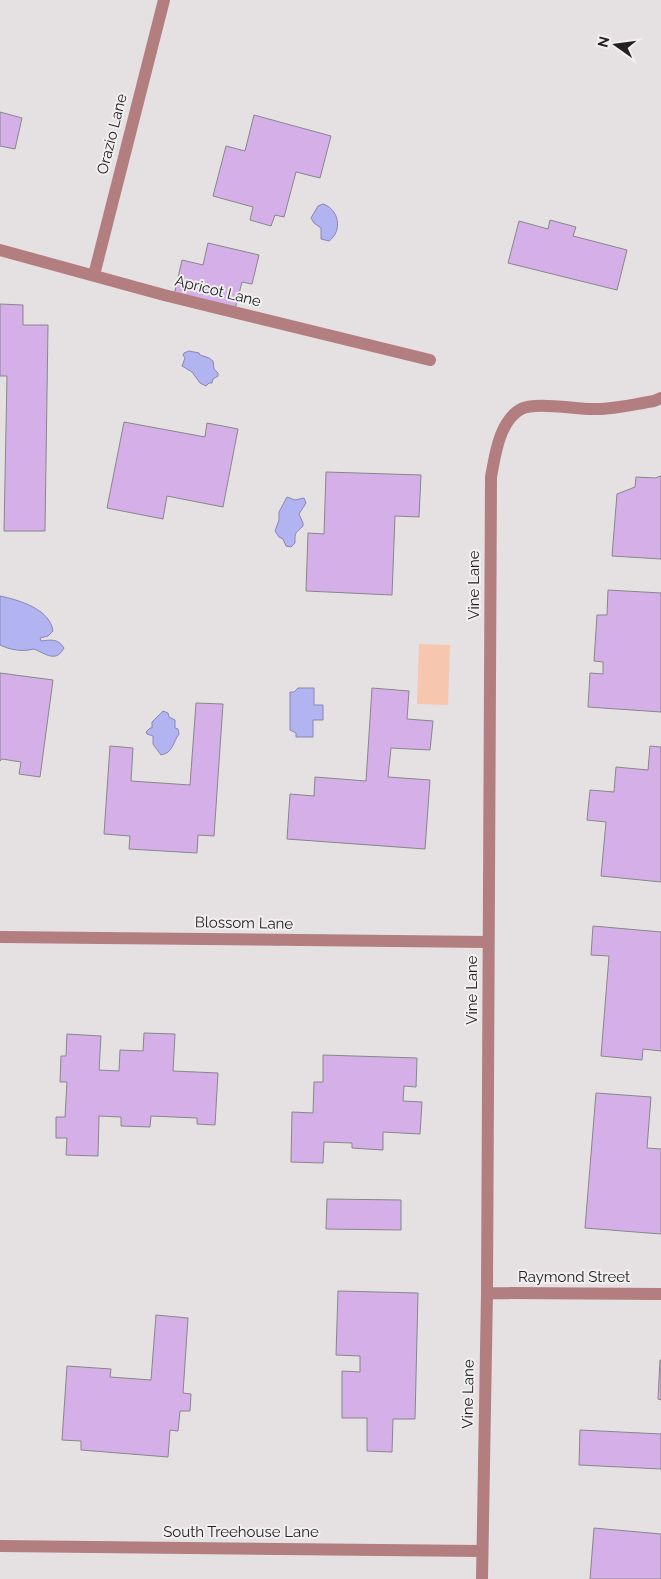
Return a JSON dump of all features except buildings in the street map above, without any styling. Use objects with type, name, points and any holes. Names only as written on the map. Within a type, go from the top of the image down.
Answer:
[{"type":"street","name":"Orazio Lane","points":[[94,275],[164,0]]},
{"type":"street","name":"Apricot Lane","points":[[0,250],[174,297],[430,360]]},
{"type":"street","name":"Vine Lane","points":[[482,1579],[487,1293],[491,478],[496,445],[508,421],[521,409],[537,406],[598,409],[654,401],[661,398]]},
{"type":"street","name":"Blossom Lane","points":[[0,937],[488,942]]},
{"type":"street","name":"Raymond Street","points":[[487,1293],[661,1294]]},
{"type":"street","name":"South Treehouse Lane","points":[[0,1546],[482,1551]]},
{"type":"shaded area","points":[[419,644],[450,645],[448,705],[417,704]]},
{"type":"water","points":[[323,204],[333,210],[337,221],[336,232],[329,241],[321,239],[321,228],[311,218],[318,206]]},
{"type":"water","points":[[189,351],[199,353],[213,361],[214,369],[218,376],[213,379],[212,383],[206,386],[200,383],[192,372],[182,366],[185,358],[183,355]]},
{"type":"water","points":[[287,497],[295,500],[304,498],[306,503],[299,514],[303,526],[296,533],[295,543],[291,547],[286,546],[283,539],[275,531],[279,520],[279,512]]},
{"type":"water","points":[[0,596],[24,603],[40,611],[51,623],[53,631],[48,636],[40,638],[41,641],[54,640],[59,643],[64,648],[61,653],[50,656],[34,649],[17,650],[0,645]]},
{"type":"water","points":[[298,688],[314,688],[314,705],[323,705],[323,720],[313,720],[313,737],[296,737],[296,733],[290,730],[290,692],[294,692]]},
{"type":"water","points":[[163,711],[175,720],[175,728],[178,729],[179,734],[170,750],[161,755],[153,744],[153,736],[146,732],[152,728],[152,722]]}]
